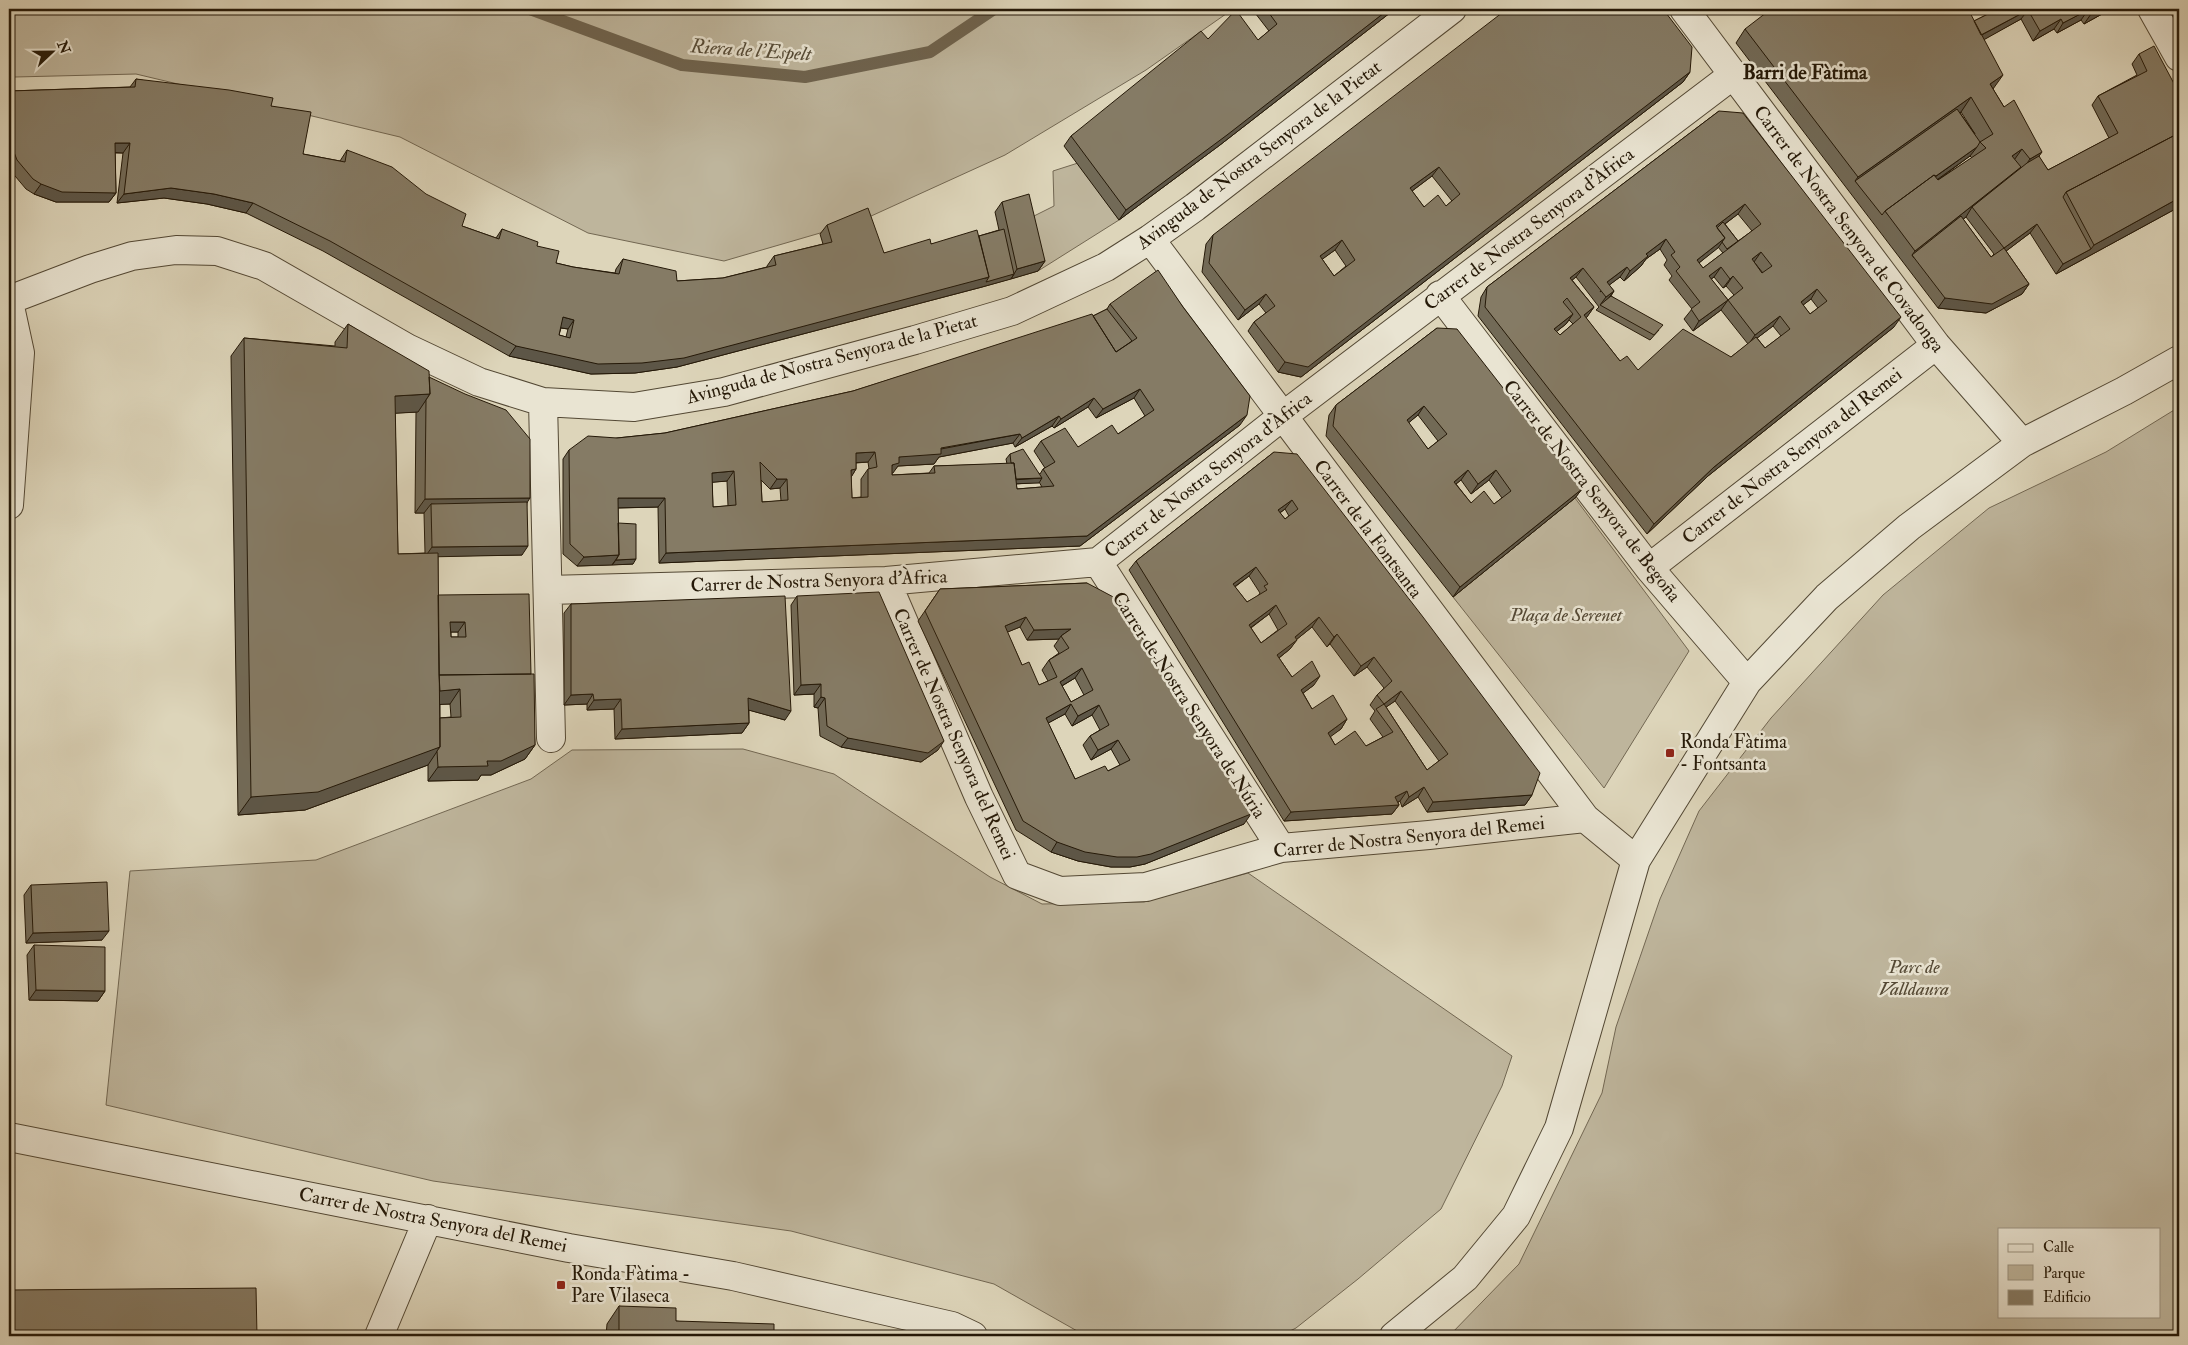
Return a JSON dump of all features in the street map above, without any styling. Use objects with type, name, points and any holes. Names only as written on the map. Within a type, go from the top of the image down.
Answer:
[{"type":"street","name":"Avinguda de Nostra Senyora de la Pietat","points":[[9,301],[90,269],[132,256],[176,250],[217,251],[264,266],[407,348],[479,382],[543,402],[634,408],[724,392],[915,340],[1012,311],[1106,266],[1150,239],[1195,207],[1452,9]]},
{"type":"street","name":"Carrer de Nostra Senyora de Covadonga","points":[[1684,9],[1936,345],[2022,443]]},
{"type":"street","points":[[2152,9],[2179,57]]},
{"type":"street","name":"Carrer de Nostra Senyora d'Àfrica","points":[[548,590],[886,581],[1098,562],[1283,416],[1733,75]]},
{"type":"street","name":"Carrer de la Fontsanta","points":[[1150,239],[1585,818]]},
{"type":"street","name":"Carrer de Nostra Senyora de Begoña","points":[[1440,296],[1649,568],[1748,682]]},
{"type":"street","points":[[9,301],[20,353],[9,505]]},
{"type":"street","name":"Carrer de Nostra Senyora del Remei","points":[[1649,568],[1936,345]]},
{"type":"street","points":[[1394,1336],[1465,1278],[1516,1216],[1559,1128],[1636,860],[1748,682],[1827,597],[1909,527],[2022,443],[2124,391],[2179,360]]},
{"type":"street","points":[[543,402],[551,738]]},
{"type":"street","name":"Carrer de Nostra Senyora de Núria","points":[[1098,562],[1281,848]]},
{"type":"street","name":"Carrer de Nostra Senyora del Remei","points":[[886,581],[979,797],[1018,875],[1060,891],[1146,887],[1281,848],[1429,835],[1585,818]]},
{"type":"street","points":[[1585,818],[1636,860]]},
{"type":"street","name":"Carrer de Nostra Senyora del Remei","points":[[9,1137],[569,1248],[733,1276],[952,1326],[973,1336]]},
{"type":"street","points":[[379,1336],[428,1219]]},
{"type":"green space","points":[[9,9],[1233,9],[1146,70],[1005,155],[858,222],[724,261],[588,233],[400,137],[136,74],[15,77],[9,79]]},
{"type":"green space","points":[[1078,163],[1119,220],[1038,271],[1026,220],[1054,206],[1053,171]]},
{"type":"green space","name":"Parc de Valldaura","points":[[2179,407],[2179,1336],[1449,1336],[1519,1264],[1602,1093],[1616,1027],[1660,899],[1699,811],[1771,718],[1883,595],[1989,508],[2106,452]]},
{"type":"green space","name":"Plaça de Serenet","points":[[1575,498],[1689,651],[1604,788],[1453,597]]},
{"type":"green space","points":[[743,749],[834,774],[990,877],[1042,904],[1144,902],[1248,873],[1512,1056],[1502,1086],[1441,1209],[1296,1328],[1280,1336],[1086,1336],[994,1284],[791,1231],[433,1181],[106,1105],[130,871],[316,860],[531,779],[572,750]]},
{"type":"building","points":[[1266,9],[1389,9],[1227,135],[1126,210],[1071,136],[1201,31],[1208,39],[1236,10],[1258,40],[1277,24]]},
{"type":"building","points":[[1507,9],[1663,9],[1692,47],[1690,72],[1308,367],[1285,362],[1254,322],[1275,306],[1266,294],[1245,310],[1209,263],[1213,235]],"holes":[[[1439,167],[1460,194],[1446,206],[1438,195],[1424,207],[1410,188]],[[1342,240],[1355,260],[1334,276],[1320,256]]]},
{"type":"building","points":[[1771,9],[1968,9],[2003,75],[1990,84],[2004,107],[2014,100],[2042,152],[2030,159],[2022,149],[2012,156],[2021,167],[1915,251],[1885,211],[1934,175],[1938,180],[1986,148],[1980,142],[1993,134],[1971,97],[1858,177],[1745,29]]},
{"type":"building","points":[[1998,9],[2100,9],[2091,14],[2088,10],[2063,23],[2061,19],[2040,31],[2028,10],[1981,35],[1974,21]]},
{"type":"building","points":[[2154,46],[2179,93],[2179,133],[2066,192],[2063,197],[2091,249],[2063,264],[2037,224],[2004,248],[1972,207],[2027,163],[2039,156],[2048,170],[2118,133],[2098,96],[2147,71],[2139,54]]},
{"type":"building","points":[[136,79],[229,90],[273,98],[271,106],[311,112],[303,154],[345,162],[347,150],[392,167],[426,194],[466,214],[462,226],[499,239],[502,229],[538,242],[537,246],[559,251],[556,263],[573,267],[619,274],[623,259],[676,271],[677,281],[723,278],[776,265],[774,256],[832,242],[827,225],[868,208],[884,253],[930,239],[931,244],[977,230],[989,277],[684,358],[642,363],[598,364],[516,346],[330,241],[253,203],[214,194],[171,188],[124,194],[130,143],[115,143],[116,193],[62,192],[33,179],[17,160],[9,139],[9,129],[12,127],[9,116],[9,91],[135,87]],"holes":[[[563,317],[574,320],[570,338],[559,335]]]},
{"type":"building","points":[[1957,109],[1980,142],[1977,147],[1936,176],[1934,175],[1882,215],[1855,181]]},
{"type":"building","points":[[1719,111],[1743,113],[1901,317],[1714,467],[1654,524],[1485,307],[1487,287]],"holes":[[[1745,204],[1761,224],[1703,268],[1697,260],[1725,238],[1716,226]],[[1666,239],[1675,252],[1671,255],[1680,267],[1676,271],[1700,302],[1691,309],[1699,321],[1728,300],[1755,335],[1780,316],[1790,329],[1765,348],[1756,337],[1731,357],[1683,329],[1638,370],[1627,356],[1620,361],[1584,315],[1594,307],[1570,278],[1583,268],[1606,297],[1614,291],[1607,282],[1627,267],[1630,271],[1648,256],[1646,254]],[[1761,252],[1772,266],[1762,273],[1752,259]],[[1721,267],[1730,279],[1733,276],[1743,288],[1728,300],[1709,276]],[[1817,289],[1827,301],[1810,314],[1801,302]],[[1567,298],[1581,317],[1560,335],[1554,329],[1573,314],[1563,302]]]},
{"type":"building","points":[[2179,133],[2179,198],[2094,245],[2066,192]]},
{"type":"building","points":[[1029,194],[1045,261],[1017,269],[1002,202]]},
{"type":"building","points":[[1961,216],[1991,257],[2004,248],[2029,284],[1992,304],[1945,298],[1912,255]]},
{"type":"building","points":[[1723,222],[1738,241],[1727,249],[1722,242],[1725,238],[1717,228]]},
{"type":"building","points":[[1004,229],[1014,274],[986,282],[989,277],[979,236]]},
{"type":"building","points":[[1158,270],[1183,307],[1250,396],[1247,415],[1087,536],[666,553],[665,498],[618,498],[619,555],[584,557],[570,544],[569,450],[588,436],[617,438],[665,433],[853,391],[1092,314],[1116,352],[1137,338],[1110,304]],"holes":[[[1140,389],[1154,410],[1118,434],[1112,425],[1078,447],[1065,428],[1041,441],[1055,462],[1043,469],[1054,486],[1017,489],[1014,463],[934,466],[935,473],[892,475],[892,465],[899,463],[899,457],[941,454],[941,448],[1020,434],[1022,438],[1059,416],[1061,419],[1094,398],[1103,409]],[[875,452],[877,467],[868,469],[868,497],[852,498],[851,470],[856,469],[856,453]],[[760,462],[777,479],[787,479],[788,500],[762,502]],[[734,471],[736,505],[713,507],[712,473]]]},
{"type":"building","points":[[1611,296],[1663,325],[1654,335],[1600,305]]},
{"type":"building","points":[[1107,309],[1132,341],[1116,352],[1093,316]]},
{"type":"building","points":[[348,324],[429,371],[430,394],[395,396],[398,554],[438,553],[440,747],[318,792],[251,797],[244,338],[347,348]]},
{"type":"building","points":[[1437,328],[1457,329],[1582,489],[1460,587],[1333,426],[1336,405]],"holes":[[[1424,406],[1447,434],[1428,449],[1407,420]],[[1468,470],[1478,484],[1496,470],[1511,491],[1494,504],[1484,491],[1471,503],[1454,482]]]},
{"type":"building","points":[[429,377],[506,410],[530,439],[530,498],[425,499],[426,400],[430,394]]},
{"type":"building","points":[[1023,449],[1042,478],[1016,479],[1014,463],[1011,463],[1010,454]]},
{"type":"building","points":[[1274,452],[1297,454],[1540,773],[1532,795],[1433,802],[1424,787],[1409,797],[1407,791],[1395,797],[1399,805],[1291,812],[1136,561]],"holes":[[[1292,500],[1298,509],[1285,519],[1278,510]],[[1256,567],[1268,584],[1264,586],[1267,590],[1247,602],[1233,584]],[[1276,605],[1287,624],[1261,643],[1249,625]],[[1319,617],[1334,637],[1337,634],[1361,666],[1374,657],[1392,681],[1377,695],[1384,704],[1376,709],[1393,732],[1366,746],[1355,731],[1335,745],[1328,733],[1347,719],[1333,695],[1312,709],[1301,690],[1320,676],[1312,661],[1292,677],[1277,655],[1297,640],[1295,637]],[[1401,691],[1448,754],[1427,770],[1384,704]]]},
{"type":"building","points":[[527,502],[528,546],[432,547],[431,504]]},
{"type":"building","points":[[618,523],[636,524],[636,559],[616,560],[619,555]]},
{"type":"building","points":[[1087,583],[1119,600],[1251,814],[1151,854],[1137,857],[1117,857],[1085,852],[1057,842],[1023,821],[925,611],[940,589]],"holes":[[[1026,617],[1034,630],[1071,629],[1061,636],[1069,648],[1049,660],[1057,677],[1039,685],[1029,662],[1022,665],[1005,626]],[[1082,668],[1093,690],[1071,702],[1060,682]],[[1071,704],[1078,716],[1099,705],[1109,725],[1090,736],[1098,750],[1118,740],[1130,760],[1108,771],[1105,766],[1075,779],[1046,718]]]},
{"type":"building","points":[[879,592],[944,741],[928,753],[848,738],[827,726],[825,698],[821,697],[821,684],[801,685],[797,596]]},
{"type":"building","points":[[529,594],[531,674],[439,675],[438,595]],"holes":[[[450,622],[465,622],[466,637],[451,637]]]},
{"type":"building","points":[[785,596],[791,711],[748,698],[749,723],[622,729],[621,699],[594,700],[593,694],[571,695],[571,604]]},
{"type":"building","points":[[534,674],[535,745],[501,761],[487,761],[488,766],[438,767],[437,751],[440,747],[440,718],[461,717],[460,689],[440,691],[439,675]]},
{"type":"building","points":[[107,882],[109,931],[33,933],[31,885]]},
{"type":"building","points":[[34,945],[105,947],[105,991],[36,990]]},
{"type":"building","points":[[256,1288],[257,1336],[9,1336],[9,1290]]},
{"type":"building","points":[[619,1306],[676,1308],[676,1321],[774,1324],[774,1336],[619,1336]]},
{"type":"waterway","name":"Riera de l'Espelt","points":[[530,9],[682,65],[805,77],[930,52],[994,9]]},
{"type":"place","name":"Ronda Fàtima - Fontsanta","points":[[1670,753]]},
{"type":"place","name":"Ronda Fàtima - Pare Vilaseca","points":[[561,1285]]},
{"type":"district","name":"Barri de Fàtima","points":[[1805,72]]}]
